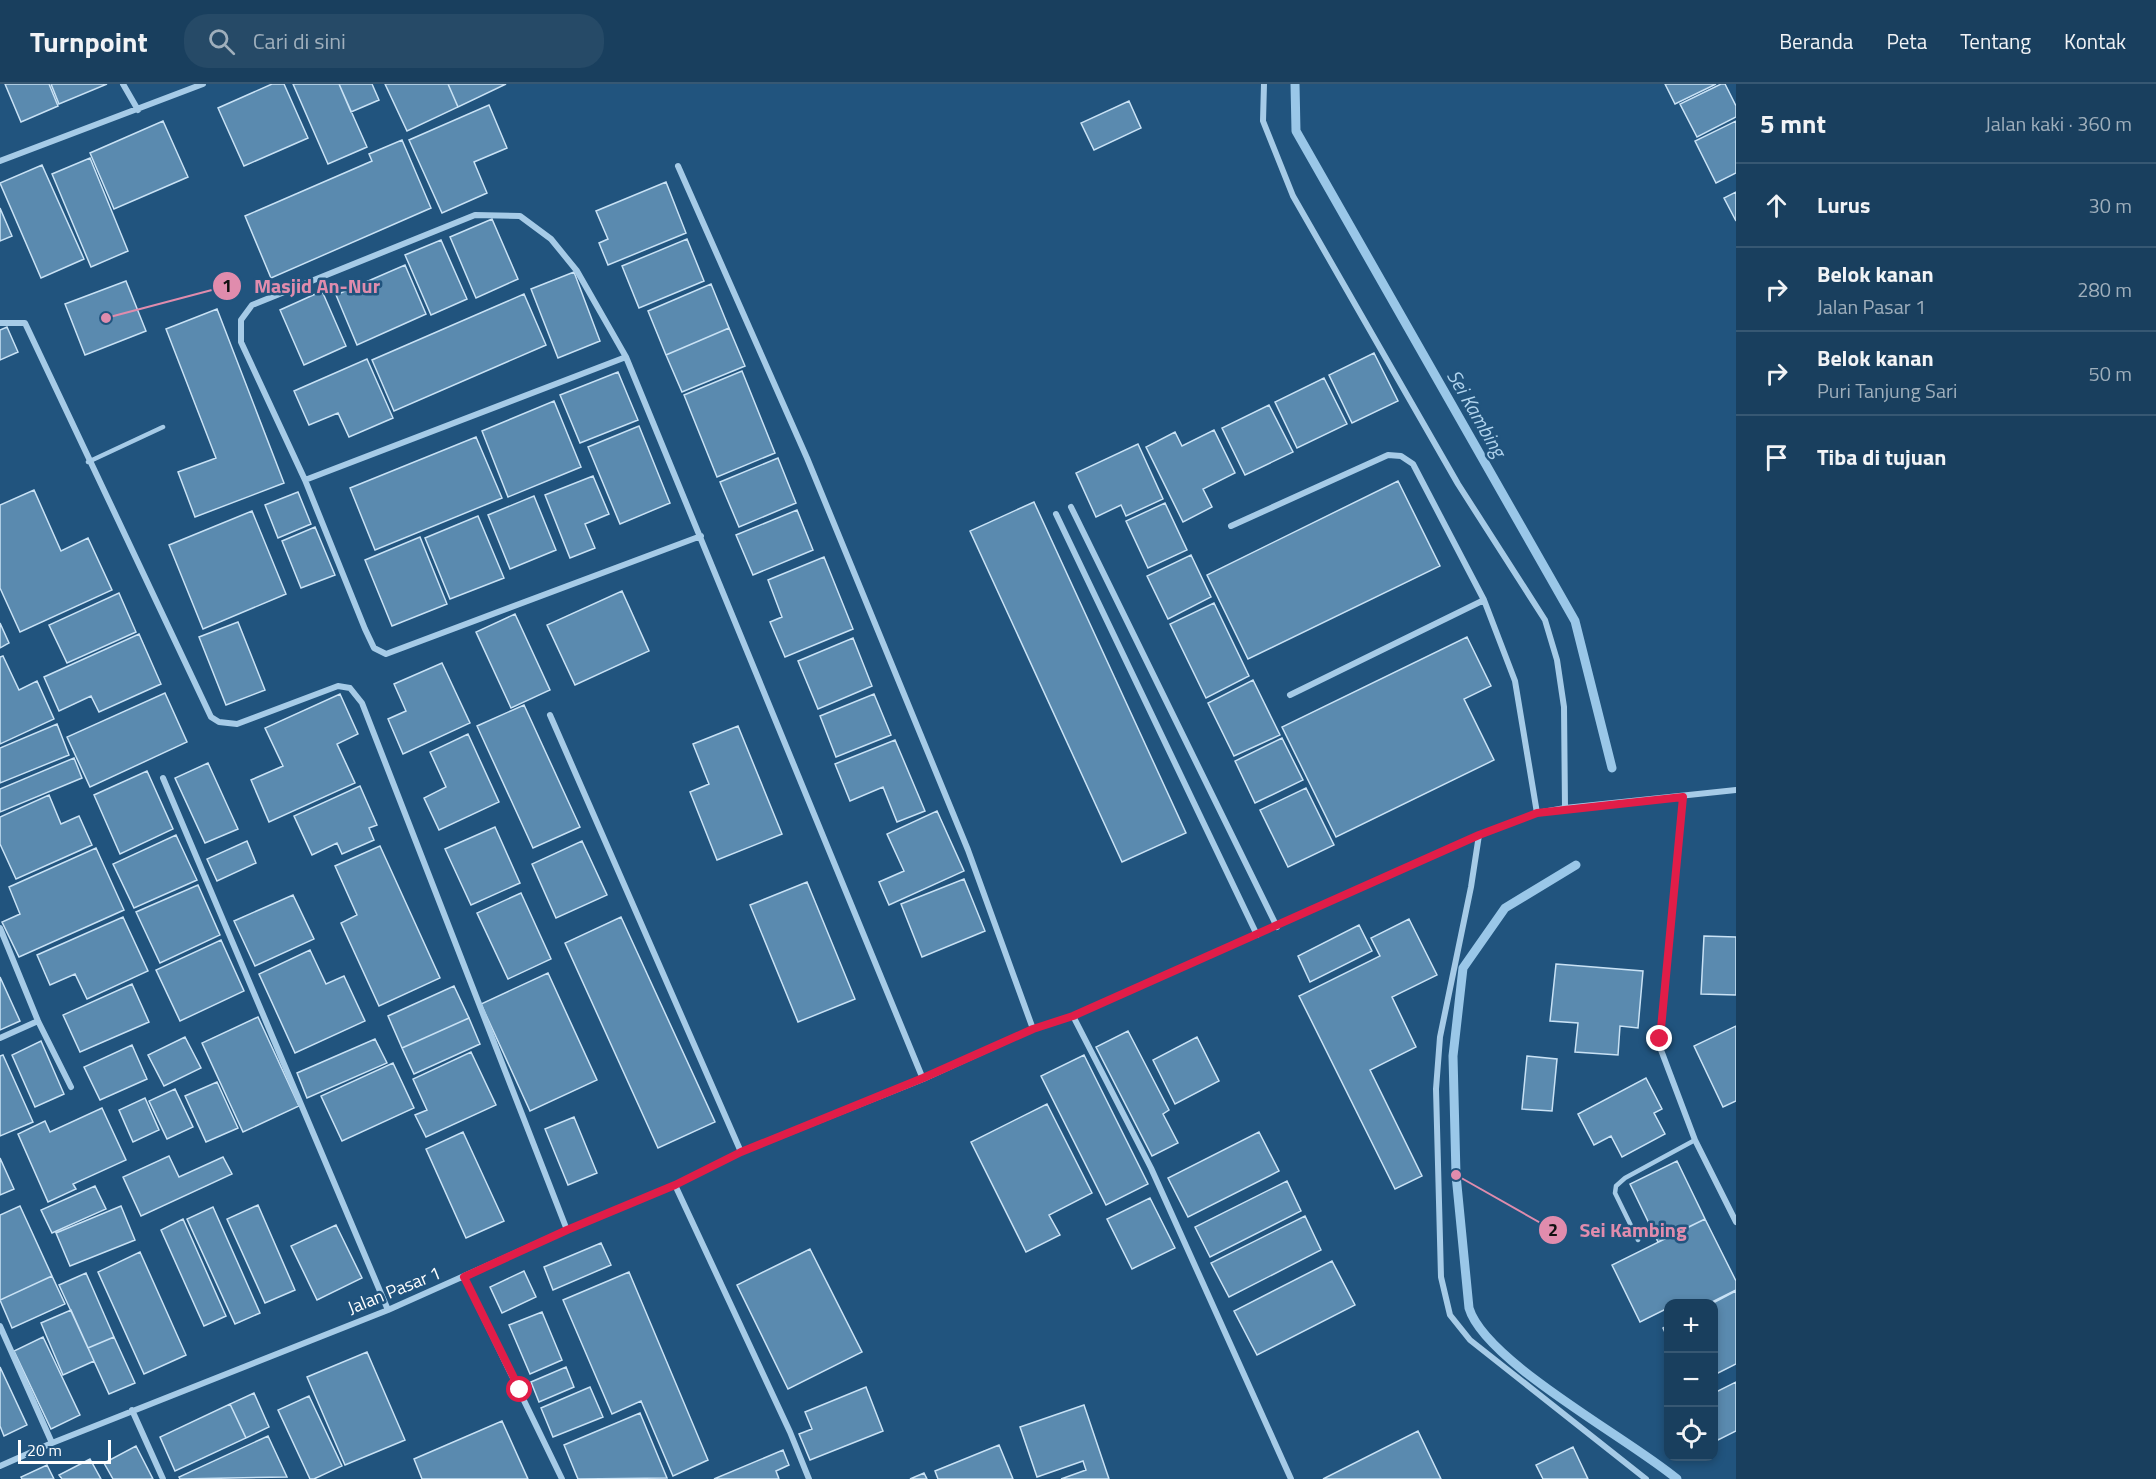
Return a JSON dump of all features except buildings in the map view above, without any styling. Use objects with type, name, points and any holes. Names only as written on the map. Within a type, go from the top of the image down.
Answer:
[{"type":"street","points":[[123,84],[138,110]]},
{"type":"street","points":[[0,161],[203,84]]},
{"type":"street","points":[[1264,84],[1263,121],[1293,196],[1458,484],[1545,620],[1557,660],[1564,706],[1565,808]]},
{"type":"street","points":[[678,166],[807,458],[959,828],[1033,1029]]},
{"type":"street","points":[[701,536],[386,654],[374,648],[365,628],[305,480],[241,342],[241,320],[252,305],[475,215],[520,216],[551,239],[578,272],[626,357],[701,536],[923,1078]]},
{"type":"street","points":[[0,323],[25,323],[88,462],[211,717],[219,722],[237,724],[338,686],[350,688],[362,703],[567,1230]]},
{"type":"street","points":[[305,480],[626,357]]},
{"type":"street","points":[[1231,526],[1388,455],[1401,456],[1413,464],[1484,600],[1515,681],[1537,813]]},
{"type":"street","points":[[1071,507],[1277,927]]},
{"type":"street","points":[[1056,514],[1257,935]]},
{"type":"street","points":[[1290,695],[1484,600]]},
{"type":"street","points":[[550,716],[741,1152]]},
{"type":"street","points":[[163,778],[388,1310]]},
{"type":"street","name":"Jalan Pasar 1","points":[[0,1466],[132,1410],[388,1310],[567,1230],[675,1185],[741,1152],[923,1078],[1033,1029],[1073,1016],[1479,835],[1537,813],[1565,808],[1736,790]]},
{"type":"street","points":[[1683,797],[1660,1039],[1661,1050],[1695,1140],[1736,1222]]},
{"type":"street","points":[[1479,835],[1471,887],[1440,1037],[1436,1089],[1441,1277],[1450,1315],[1470,1340],[1646,1479]]},
{"type":"street","points":[[0,928],[38,1021],[71,1087]]},
{"type":"street","points":[[1073,1016],[1151,1168],[1291,1479]]},
{"type":"street","points":[[0,1038],[38,1021]]},
{"type":"street","points":[[675,1185],[790,1432],[808,1479]]},
{"type":"street","points":[[464,1277],[562,1479]]},
{"type":"street","points":[[0,1326],[52,1443]]},
{"type":"street","points":[[132,1410],[163,1479]]},
{"type":"lane","points":[[88,462],[163,428]]},
{"type":"lane","points":[[1638,1240],[1615,1193],[1616,1186],[1626,1178],[1695,1140]]},
{"type":"waterway","name":"Sei Kambing","points":[[1295,84],[1296,131],[1575,621],[1612,768]]},
{"type":"waterway","name":"Sei Kambing","points":[[1576,865],[1505,908],[1463,968],[1453,1056],[1456,1175],[1469,1308],[1481,1329],[1502,1352],[1529,1375],[1677,1479]]},
{"type":"place","name":"Masjid An-Nur","points":[[106,318]]},
{"type":"place","name":"Sei Kambing","points":[[1456,1175]]},
{"type":"route","points":[[520,1390],[464,1277],[567,1230],[675,1185],[741,1152],[923,1078],[1033,1029],[1073,1016],[1479,835],[1537,813],[1565,808],[1683,797],[1660,1039]]}]
